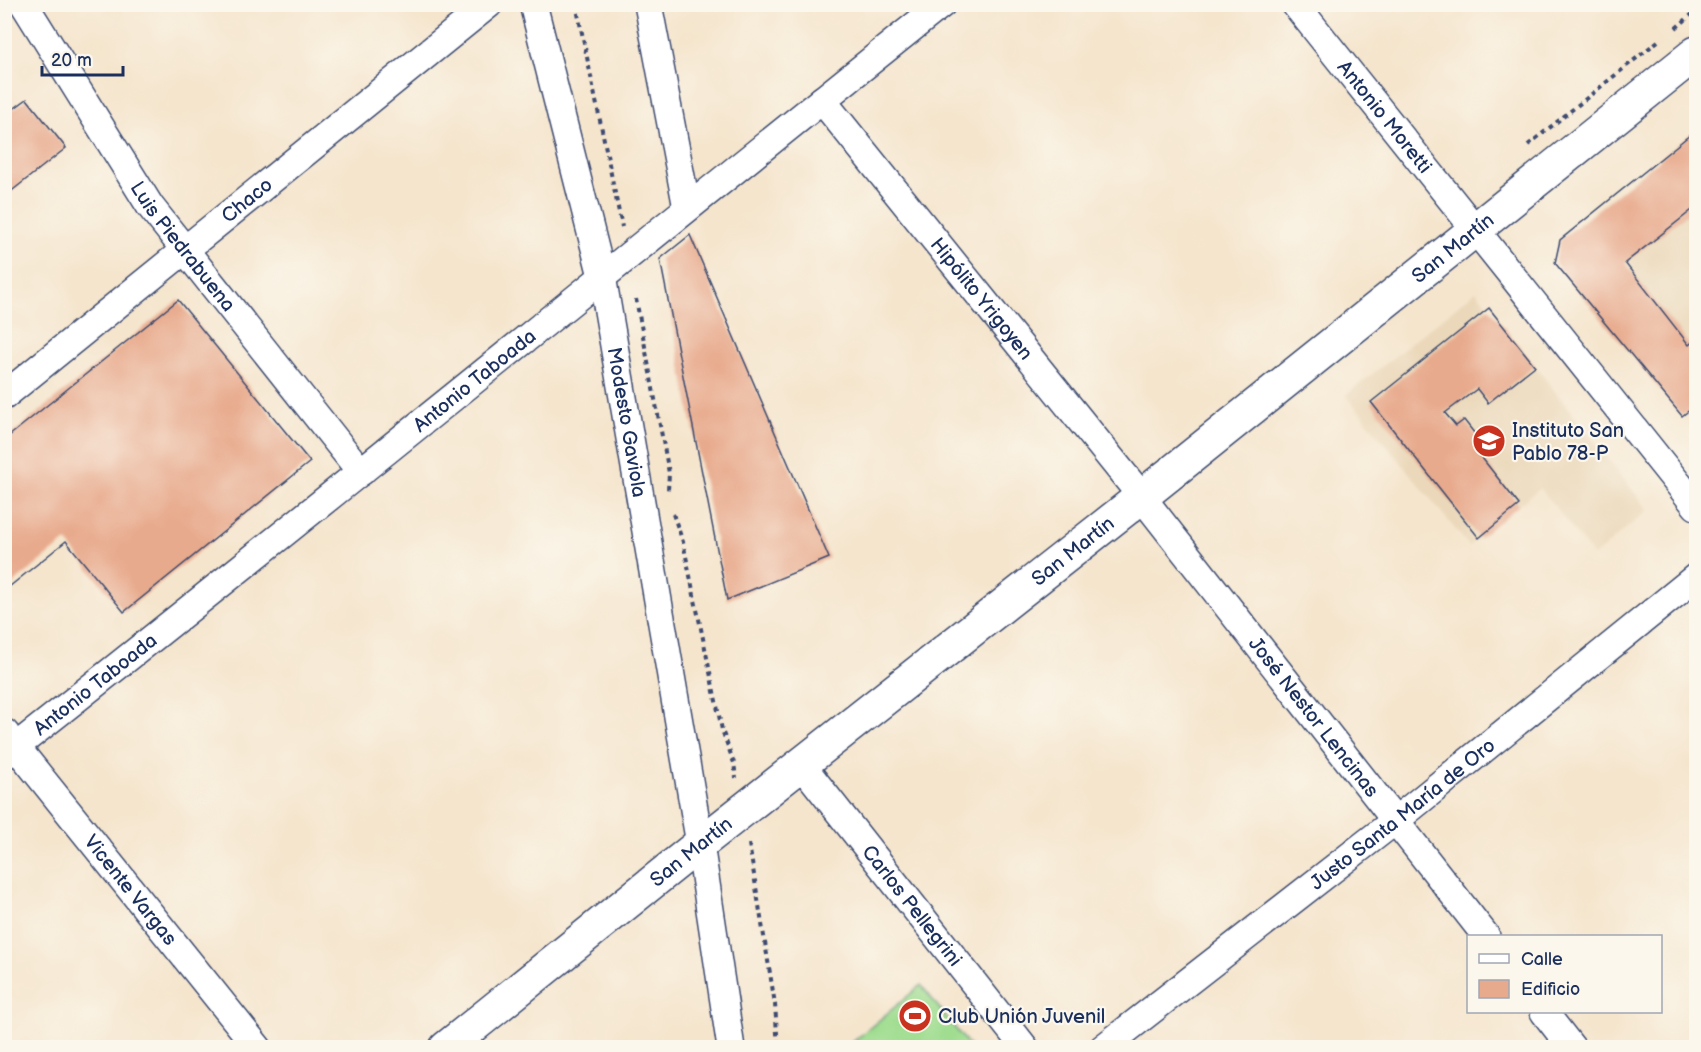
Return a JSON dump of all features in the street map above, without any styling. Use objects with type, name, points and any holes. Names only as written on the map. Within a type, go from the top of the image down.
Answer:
[{"type":"main road","name":"San Martín","points":[[446,1047],[699,844],[1141,497],[1696,53]]},
{"type":"street","name":"Luis Piedrabuena","points":[[24,4],[150,206],[362,472]]},
{"type":"street","name":"Chaco","points":[[4,396],[489,4]]},
{"type":"street","name":"Modesto Gaviola","points":[[533,4],[602,276],[699,844],[731,1047]]},
{"type":"street","points":[[648,4],[687,208]]},
{"type":"street","name":"Antonio Taboada","points":[[8,745],[362,472],[602,276],[942,4]]},
{"type":"street","name":"Antonio Moretti","points":[[1295,4],[1696,506]]},
{"type":"street","name":"Hipólito Yrigoyen","points":[[822,100],[1141,497]]},
{"type":"street","name":"José Nestor Lencinas","points":[[1141,497],[1485,935]]},
{"type":"street","name":"Justo Santa María de Oro","points":[[1103,1047],[1396,820],[1696,578]]},
{"type":"street","name":"Vicente Vargas","points":[[8,745],[258,1047]]},
{"type":"street","name":"Carlos Pellegrini","points":[[801,764],[1025,1047]]},
{"type":"street","points":[[1546,1013],[1572,1047]]},
{"type":"path","points":[[576,4],[622,226],[626,258],[644,332],[669,473],[668,497]]},
{"type":"path","points":[[671,511],[683,542],[722,730],[734,763],[775,1004],[778,1047]]},
{"type":"shaded area","name":"Instituto San Pablo 78-P","points":[[1696,130],[1696,405],[1682,416],[1555,263],[1560,240]]},
{"type":"shaded area","name":"Instituto San Pablo 78-P","points":[[1476,291],[1648,510],[1594,556],[1540,488],[1469,546],[1346,395]]},
{"type":"green space","name":"Club Unión Juvenil","points":[[921,985],[970,1047],[847,1047]]},
{"type":"building","points":[[27,99],[66,148],[4,197],[4,116]]},
{"type":"building","name":"Instituto San Pablo 78-P","points":[[1696,130],[1696,207],[1625,263],[1689,345],[1696,339],[1696,405],[1682,416],[1555,263],[1560,240]]},
{"type":"building","points":[[690,235],[829,558],[727,600],[660,259]]},
{"type":"building","points":[[178,300],[310,462],[124,612],[66,541],[4,591],[4,440]]},
{"type":"building","points":[[1489,308],[1535,366],[1488,403],[1477,389],[1445,413],[1456,426],[1464,420],[1482,443],[1475,449],[1519,505],[1479,538],[1371,402]]},
{"type":"place","name":"Instituto San Pablo 78-P","points":[[1489,441]]},
{"type":"place","name":"Club Unión Juvenil","points":[[915,1016]]}]
